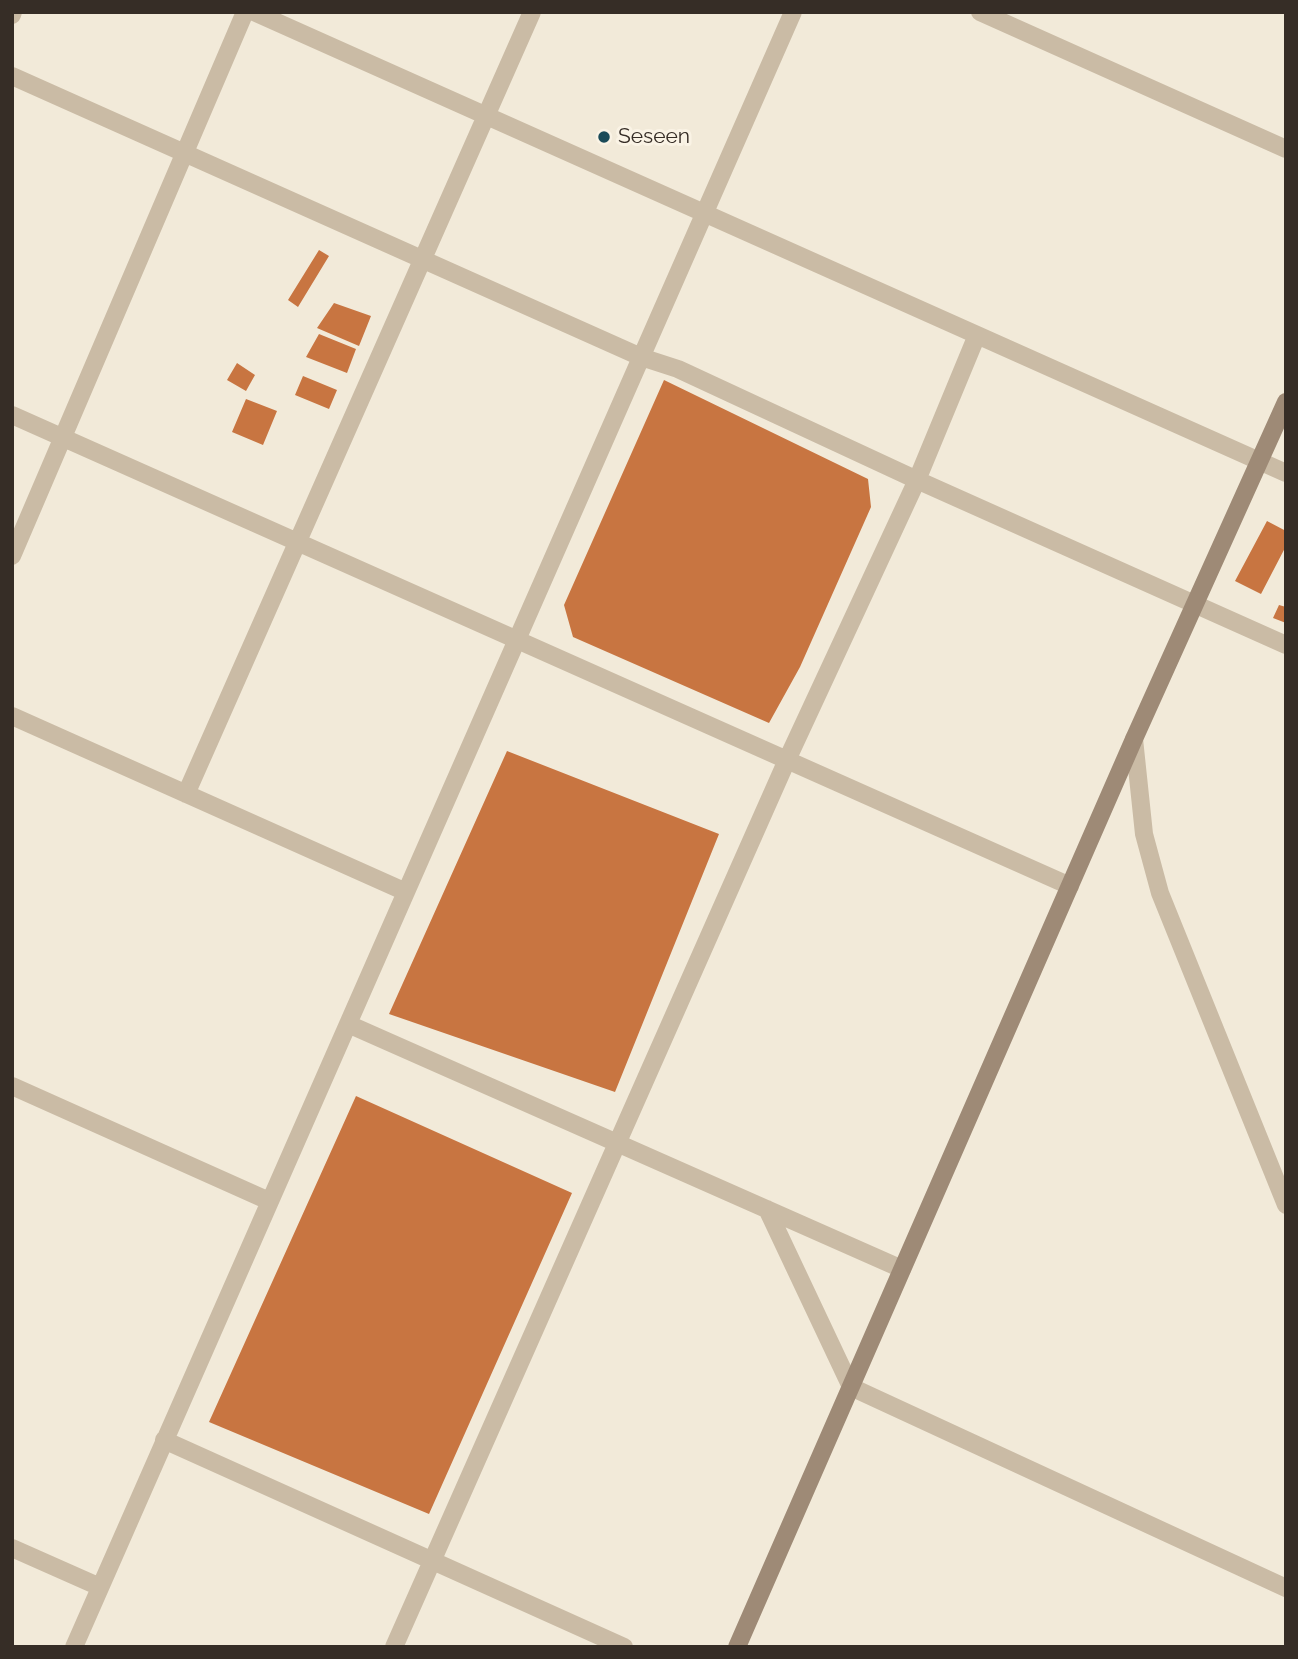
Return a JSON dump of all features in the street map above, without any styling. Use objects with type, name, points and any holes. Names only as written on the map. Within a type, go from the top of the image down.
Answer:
[{"type":"street","points":[[12,556],[245,12]]},
{"type":"street","points":[[254,12],[1286,473]]},
{"type":"street","points":[[186,794],[532,12]]},
{"type":"street","points":[[74,1647],[793,12]]},
{"type":"street","points":[[980,12],[1286,149]]},
{"type":"street","points":[[12,76],[641,357],[678,369],[917,480],[1286,645]]},
{"type":"street","points":[[394,1647],[787,760],[917,480],[977,335]]},
{"type":"street","points":[[737,1647],[1134,739],[1286,402]]},
{"type":"street","points":[[12,415],[1070,886]]},
{"type":"street","points":[[12,716],[406,892]]},
{"type":"street","points":[[1134,739],[1144,834],[1160,892],[1286,1205]]},
{"type":"street","points":[[348,1024],[902,1269]]},
{"type":"street","points":[[12,1086],[269,1201]]},
{"type":"street","points":[[767,1209],[851,1387],[1286,1588]]},
{"type":"street","points":[[164,1440],[624,1647]]},
{"type":"street","points":[[12,1548],[100,1587]]},
{"type":"building","points":[[319,250],[329,256],[298,307],[288,300]]},
{"type":"building","points":[[334,303],[371,316],[359,346],[317,328]]},
{"type":"building","points":[[319,334],[356,349],[347,373],[306,357]]},
{"type":"building","points":[[237,363],[255,375],[246,391],[227,380]]},
{"type":"building","points":[[303,376],[337,390],[329,409],[295,395]]},
{"type":"building","points":[[664,380],[868,479],[871,507],[800,667],[769,723],[573,637],[564,605]]},
{"type":"building","points":[[246,399],[277,411],[263,445],[232,432]]},
{"type":"building","points":[[1267,521],[1286,531],[1286,546],[1261,594],[1235,581]]},
{"type":"building","points":[[1279,605],[1286,607],[1286,623],[1273,618]]},
{"type":"building","points":[[507,751],[719,834],[615,1092],[389,1014]]},
{"type":"building","points":[[356,1096],[572,1193],[429,1514],[209,1422]]},
{"type":"place","name":"Seseen","points":[[604,137]]}]
